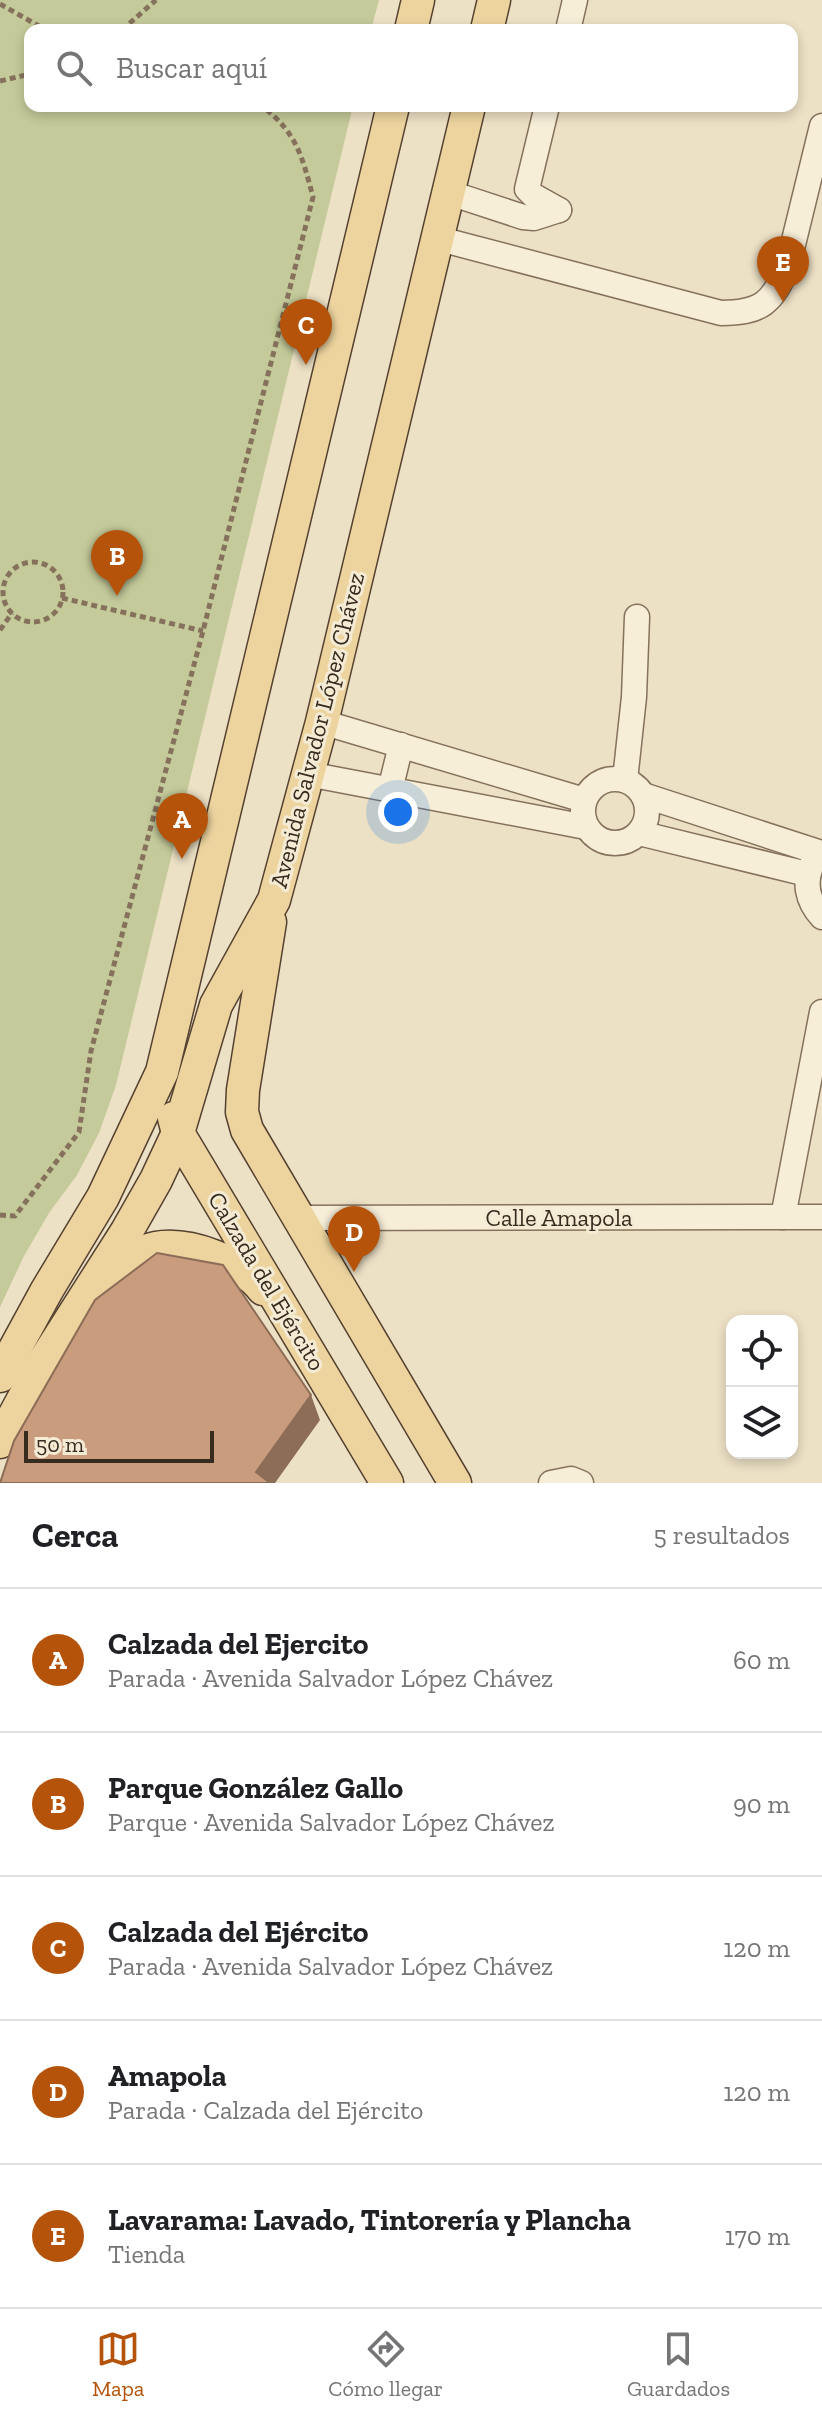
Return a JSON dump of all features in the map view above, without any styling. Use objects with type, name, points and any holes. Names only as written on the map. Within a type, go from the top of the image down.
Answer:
[{"type":"main road","points":[[412,24],[418,0]]},
{"type":"main road","points":[[488,24],[494,0]]},
{"type":"main road","points":[[0,1376],[103,1197],[162,1072],[392,112]]},
{"type":"main road","name":"Avenida Salvador López Chávez","points":[[0,1442],[41,1366],[134,1218],[178,1133],[216,1005],[274,900],[322,722],[467,112]]},
{"type":"main road","points":[[274,900],[243,1090],[242,1112],[247,1130],[296,1218],[455,1483]]},
{"type":"main road","name":"Calzada del Ejército","points":[[162,1072],[178,1133],[387,1483]]},
{"type":"main road","points":[[70,1321],[114,1273],[134,1258],[155,1248],[181,1249],[208,1253],[231,1264],[259,1284],[311,1352]]},
{"type":"street","points":[[569,24],[575,0]]},
{"type":"street","points":[[447,192],[523,217],[534,218],[559,210],[527,189],[546,112]]},
{"type":"street","points":[[436,238],[721,313],[743,313],[763,306],[779,287],[788,265],[822,126]]},
{"type":"street","points":[[637,617],[634,787],[647,807],[646,821],[639,833],[626,841],[611,843],[597,838],[586,827],[582,814],[584,800],[594,786],[609,779],[634,787],[816,859]]},
{"type":"street","points":[[322,722],[584,800]]},
{"type":"street","points":[[390,790],[401,745]]},
{"type":"street","points":[[308,774],[586,827]]},
{"type":"street","points":[[639,833],[816,859]]},
{"type":"street","points":[[816,859],[808,897],[822,917]]},
{"type":"street","points":[[783,1217],[822,1012]]},
{"type":"street","name":"Calle Amapola","points":[[296,1218],[822,1217]]},
{"type":"street","points":[[551,1483],[571,1479],[581,1483]]},
{"type":"path","points":[[129,24],[156,0]]},
{"type":"path","points":[[0,4],[35,24]]},
{"type":"path","points":[[0,81],[24,75]]},
{"type":"path","points":[[0,1215],[15,1216],[79,1132],[91,1051],[203,631],[313,197],[303,158],[284,124],[269,112]]},
{"type":"path","points":[[35,562],[53,570],[60,578],[62,598],[54,614],[46,619],[28,621],[12,613],[4,595],[4,585],[8,575],[25,563],[35,562]]},
{"type":"path","points":[[62,598],[203,631]]},
{"type":"path","points":[[0,630],[12,613]]},
{"type":"green space","points":[[0,0],[379,0],[373,24],[24,24],[24,112],[352,112],[116,1085],[99,1133],[77,1175],[49,1213],[24,1256],[0,1307]]},
{"type":"building","points":[[157,1253],[223,1265],[311,1395],[256,1472],[270,1483],[0,1483],[14,1441],[95,1300]]},
{"type":"place","name":"Lavarama: Lavado, Tintorería y Plancha","points":[[783,302]]},
{"type":"place","name":"Calzada del Ejército","points":[[306,365]]},
{"type":"place","name":"Parque González Gallo","points":[[117,596]]},
{"type":"place","name":"Calzada del Ejercito","points":[[182,859]]},
{"type":"place","name":"Amapola","points":[[354,1272]]}]
